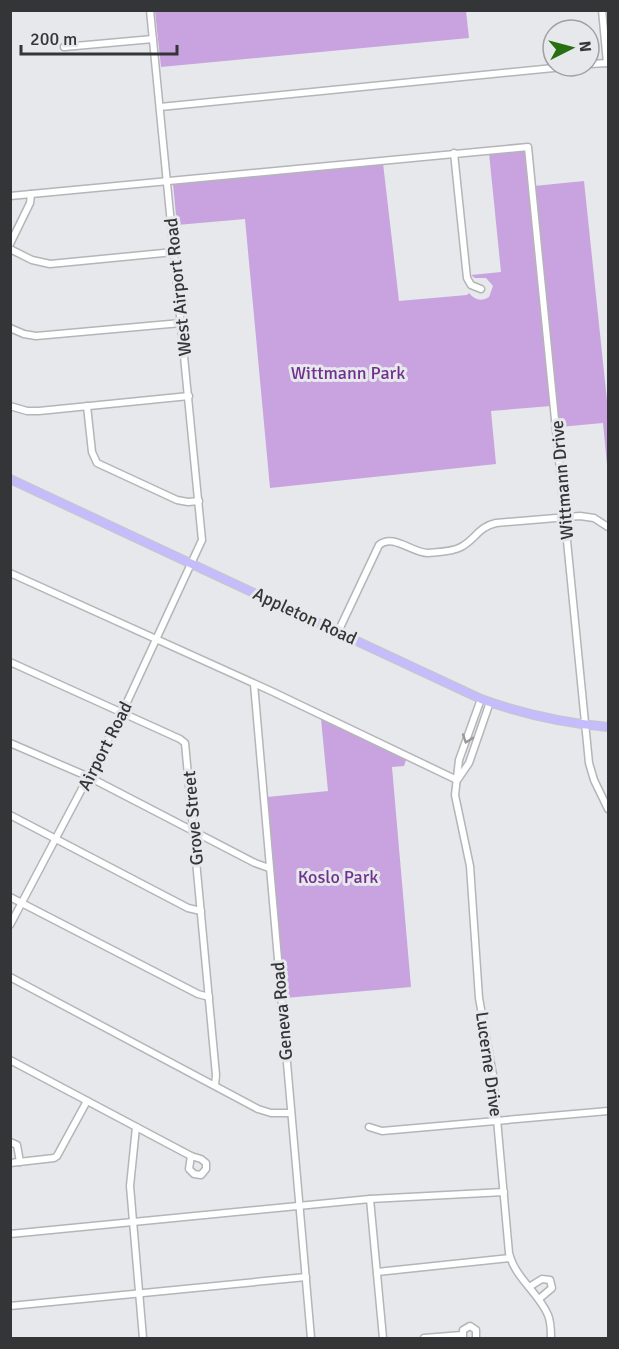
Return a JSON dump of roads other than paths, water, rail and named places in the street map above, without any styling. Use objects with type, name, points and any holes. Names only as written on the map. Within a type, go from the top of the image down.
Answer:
[{"type":"main road","name":"Appleton Road","points":[[10,479],[192,562],[481,699],[533,716],[609,727]]},
{"type":"street","name":"West Airport Road","points":[[150,10],[202,535],[192,562]]},
{"type":"street","points":[[602,10],[608,63]]},
{"type":"street","points":[[64,47],[153,39]]},
{"type":"street","points":[[160,107],[541,69]]},
{"type":"street","name":"Wittmann Drive","points":[[454,153],[528,147],[585,724],[591,772],[609,809]]},
{"type":"street","points":[[10,196],[454,153],[467,278],[471,285],[481,289]]},
{"type":"street","points":[[31,194],[30,203],[10,247],[32,260],[50,264],[174,252]]},
{"type":"street","points":[[10,328],[36,336],[181,323]]},
{"type":"street","points":[[10,406],[33,411],[189,396]]},
{"type":"street","points":[[87,406],[92,453],[97,463],[177,500],[199,501]]},
{"type":"street","points":[[338,632],[380,545],[386,541],[393,541],[422,552],[455,550],[478,531],[490,525],[586,516],[609,527]]},
{"type":"street","name":"Airport Road","points":[[10,925],[122,713],[192,562]]},
{"type":"street","points":[[10,573],[254,684],[457,780],[469,763],[490,702]]},
{"type":"street","name":"Grove Street","points":[[10,662],[185,743],[216,1075],[215,1085]]},
{"type":"street","name":"Geneva Road","points":[[254,684],[268,868],[311,1338]]},
{"type":"street","name":"Lucerne Drive","points":[[481,699],[459,760],[455,795],[470,866],[479,998],[494,1075],[510,1258],[539,1299],[549,1320],[551,1338]]},
{"type":"street","points":[[10,743],[89,777],[268,868]]},
{"type":"street","points":[[10,815],[188,908],[201,911]]},
{"type":"street","points":[[10,897],[198,994],[209,997]]},
{"type":"street","points":[[10,977],[262,1111],[276,1114],[291,1113]]},
{"type":"street","points":[[10,1060],[191,1156]]},
{"type":"street","points":[[10,1163],[57,1156],[87,1101]]},
{"type":"street","points":[[369,1127],[382,1131],[609,1111]]},
{"type":"street","points":[[136,1127],[130,1186],[144,1338]]},
{"type":"street","points":[[10,1142],[17,1145],[20,1162]]},
{"type":"street","points":[[10,1234],[370,1199],[504,1192]]},
{"type":"street","points":[[370,1199],[382,1338]]},
{"type":"street","points":[[376,1272],[510,1258]]},
{"type":"street","points":[[10,1306],[306,1277]]},
{"type":"street","points":[[529,1287],[542,1279],[550,1280],[552,1288],[539,1299]]},
{"type":"street","points":[[424,1338],[463,1337],[465,1328],[472,1327],[477,1332],[476,1338]]},
{"type":"park label","name":"Wittmann Park","points":[[348,373]]},
{"type":"park label","name":"Koslo Park","points":[[338,877]]}]
